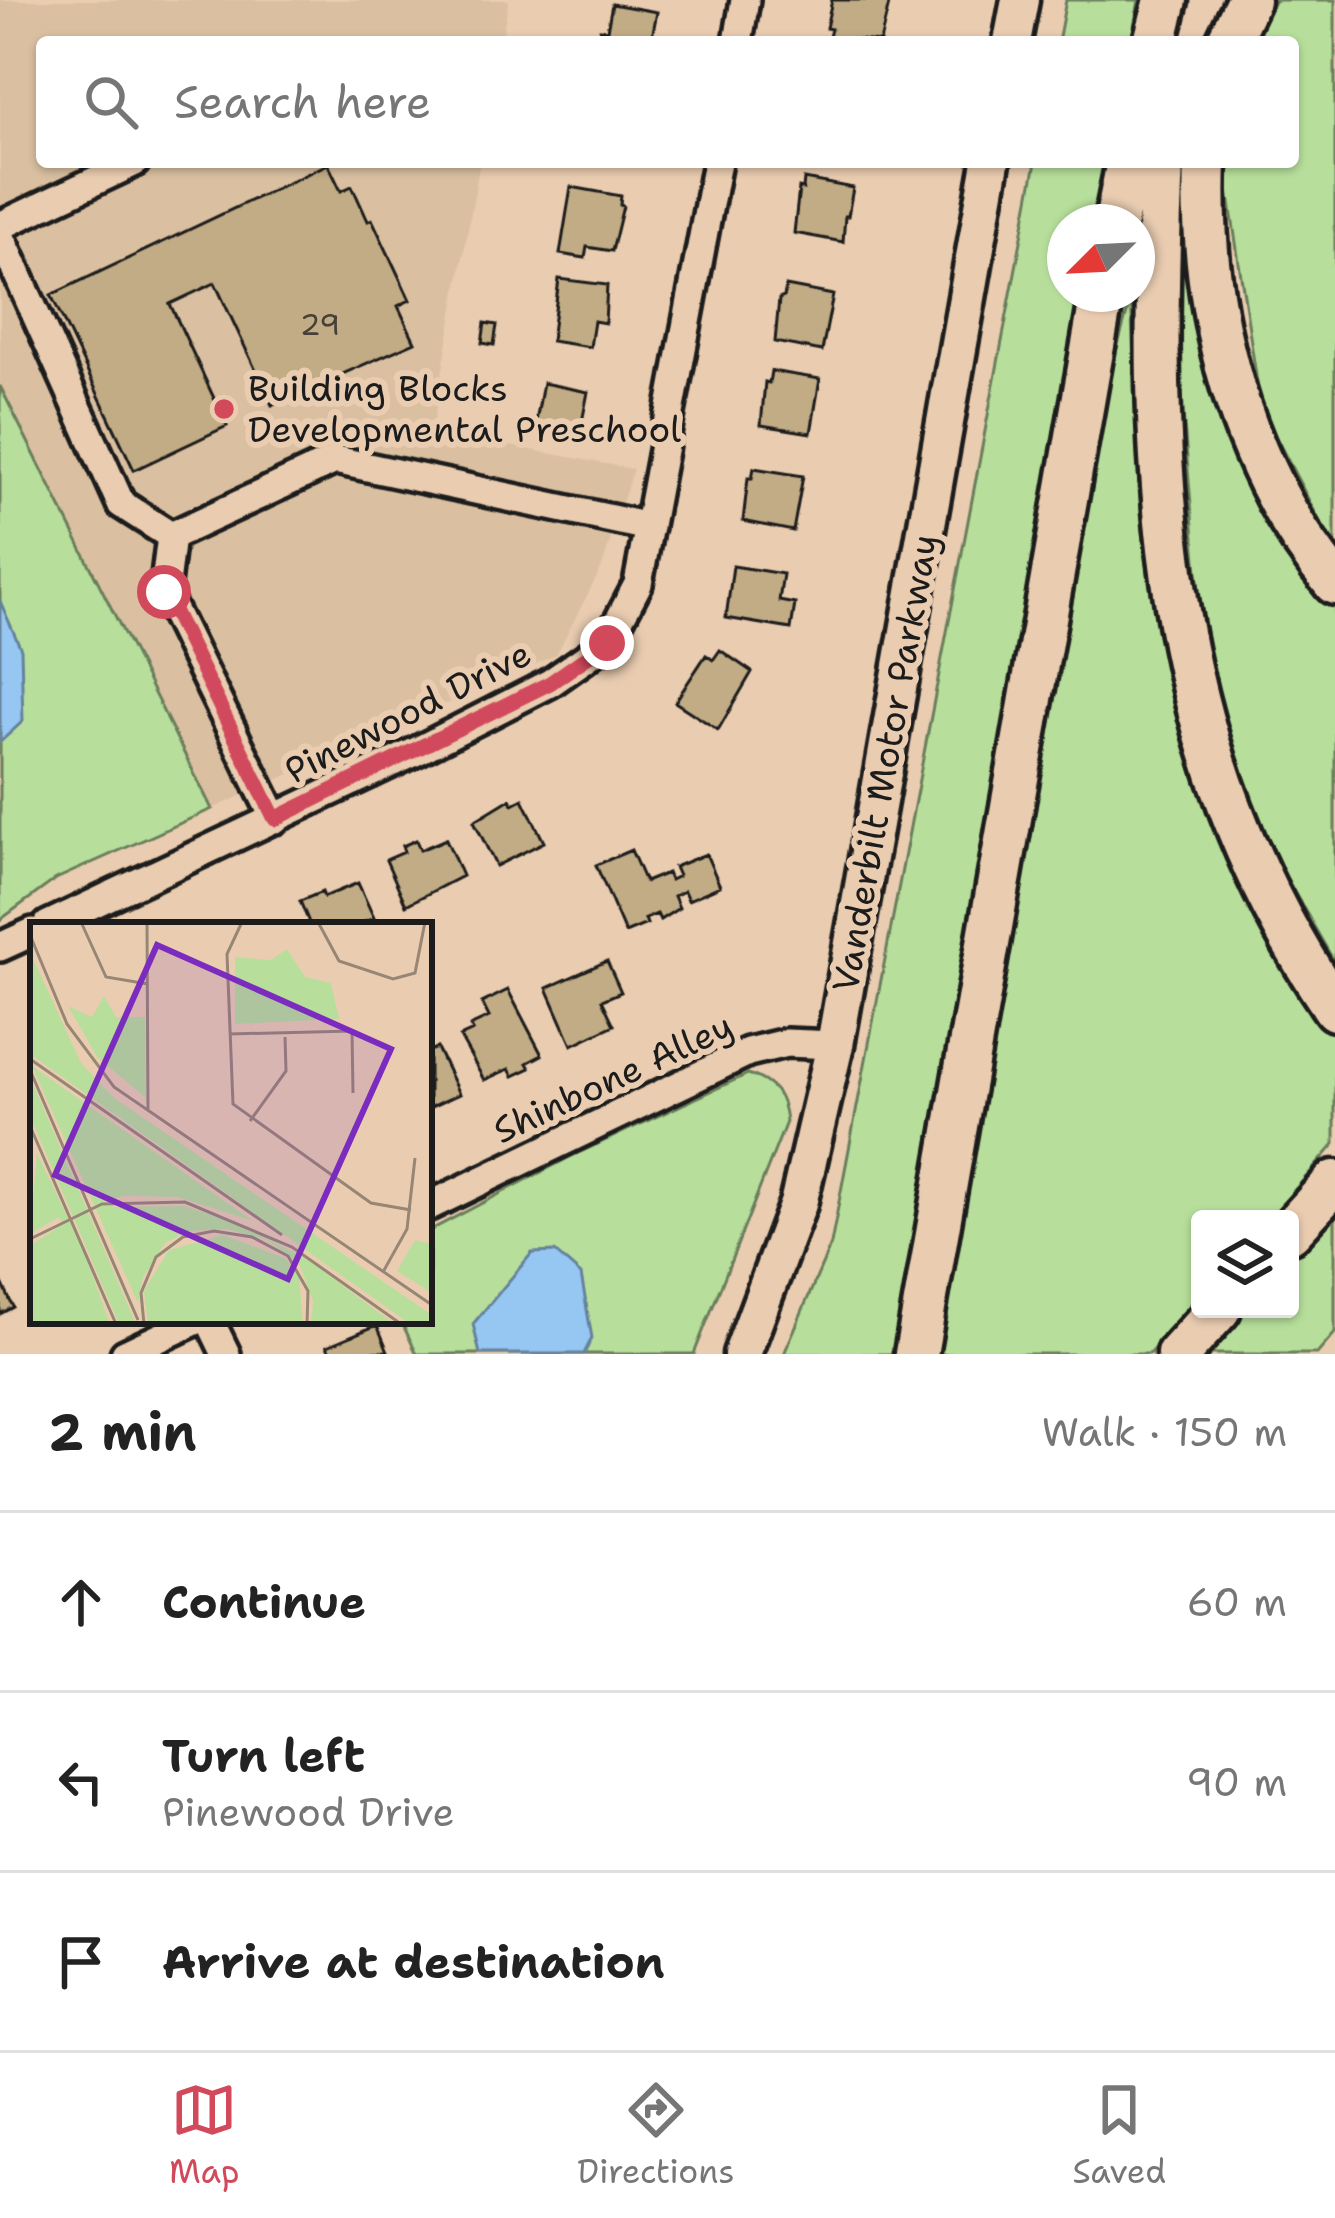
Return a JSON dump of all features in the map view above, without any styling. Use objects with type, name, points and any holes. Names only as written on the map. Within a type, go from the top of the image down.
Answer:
[{"type":"highway","points":[[1157,36],[1166,0]]},
{"type":"highway","points":[[1173,36],[1176,0]]},
{"type":"highway","points":[[1231,36],[1248,0]]},
{"type":"highway","points":[[1120,204],[1127,168]]},
{"type":"highway","points":[[1162,168],[1158,413],[1169,569],[1187,669],[1216,770],[1253,865],[1335,1010]]},
{"type":"highway","points":[[1204,168],[1208,268],[1235,392],[1278,501],[1335,583]]},
{"type":"highway","points":[[916,1354],[1099,312]]},
{"type":"highway","points":[[1299,1222],[1335,1183]]},
{"type":"highway","points":[[1178,1354],[1211,1318]]},
{"type":"main road","points":[[1013,36],[1020,0]]},
{"type":"main road","name":"Vanderbilt Motor Parkway","points":[[742,1354],[798,1204],[835,1045],[990,168]]},
{"type":"street","points":[[739,36],[745,0]]},
{"type":"street","points":[[123,168],[0,231],[121,504],[171,536]]},
{"type":"street","name":"Pinewood Drive","points":[[54,922],[550,683],[607,643],[638,584],[716,168]]},
{"type":"street","points":[[171,536],[334,460],[649,527]]},
{"type":"street","points":[[171,536],[164,592],[275,819]]},
{"type":"street","points":[[0,947],[30,933]]},
{"type":"street","name":"Shinbone Alley","points":[[432,1205],[748,1052],[786,1043],[835,1045]]},
{"type":"street","points":[[124,1354],[189,1324]]},
{"type":"street","points":[[211,1324],[226,1354]]},
{"type":"shaded area","name":"Building Blocks Developmental Preschool","points":[[0,0],[509,0],[502,36],[36,36],[36,168],[479,168],[432,431],[633,469],[602,567],[556,655],[212,809],[0,386]]},
{"type":"green space","points":[[1066,0],[1139,0],[1132,36],[1059,36]]},
{"type":"green space","points":[[1275,0],[1335,0],[1335,543],[1261,409],[1227,183],[1229,168],[1299,168],[1299,36],[1255,36]]},
{"type":"green space","points":[[1035,168],[1107,168],[1100,204],[1047,204],[1047,312],[1079,312],[900,1354],[784,1354],[831,1244]]},
{"type":"green space","points":[[1185,168],[1193,287],[1335,600],[1335,963],[1258,829],[1205,661],[1178,358]]},
{"type":"green space","points":[[1127,312],[1132,312],[1143,532],[1171,689],[1188,750],[1233,867],[1293,978],[1328,1031],[1335,1028],[1335,1144],[1277,1210],[1191,1210],[1191,1307],[1149,1354],[932,1354],[1089,449]]},
{"type":"green space","points":[[0,386],[212,809],[56,879],[0,920]]},
{"type":"green space","points":[[748,1074],[776,1091],[783,1104],[786,1122],[694,1354],[417,1354],[402,1324],[432,1324],[432,1229],[570,1157]]},
{"type":"green space","points":[[1335,1203],[1335,1333],[1317,1354],[1198,1354],[1230,1318],[1299,1318],[1299,1242]]},
{"type":"water","points":[[0,601],[21,649],[23,721],[0,742]]},
{"type":"water","points":[[555,1252],[581,1275],[592,1338],[584,1354],[480,1354],[473,1324],[532,1253]]},
{"type":"building","points":[[832,0],[890,0],[881,36],[829,36],[831,29],[826,28]]},
{"type":"building","points":[[612,4],[657,12],[652,36],[599,36],[600,29],[607,30]]},
{"type":"building","points":[[320,168],[330,168],[341,191],[352,186],[368,221],[372,219],[410,300],[398,306],[415,342],[272,405],[215,283],[170,304],[227,426],[134,470],[51,295]]},
{"type":"building","points":[[804,179],[853,188],[843,242],[794,233]]},
{"type":"building","points":[[571,187],[621,196],[612,251],[587,247],[585,258],[560,254]]},
{"type":"building","points":[[559,279],[607,285],[605,323],[594,321],[590,347],[551,341]]},
{"type":"building","points":[[786,286],[833,295],[822,351],[775,342],[779,299]]},
{"type":"building","points":[[485,323],[497,325],[494,345],[482,343]]},
{"type":"building","points":[[771,371],[820,379],[811,433],[761,425],[765,382],[769,383]]},
{"type":"building","points":[[543,383],[588,392],[578,442],[534,433]]},
{"type":"building","points":[[754,468],[803,476],[793,531],[743,521],[748,478]]},
{"type":"building","points":[[733,566],[783,574],[779,601],[795,604],[791,629],[726,618]]},
{"type":"building","points":[[720,650],[752,672],[718,730],[675,702],[706,655],[713,660]]},
{"type":"building","points":[[510,799],[513,804],[523,799],[544,842],[496,866],[474,821]]},
{"type":"building","points":[[446,839],[462,876],[406,905],[386,860],[416,840],[420,850]]},
{"type":"building","points":[[631,850],[645,882],[667,873],[670,880],[678,876],[674,867],[706,854],[720,886],[688,900],[684,891],[674,896],[679,908],[660,920],[657,914],[645,919],[647,924],[625,933],[596,865]]},
{"type":"building","points":[[358,883],[374,918],[309,922],[300,901],[322,892],[324,897]]},
{"type":"building","points":[[607,961],[621,992],[602,1000],[614,1025],[572,1045],[547,988]]},
{"type":"building","points":[[508,990],[542,1055],[513,1076],[509,1069],[484,1080],[460,1037],[489,1017],[482,1003]]},
{"type":"building","points":[[437,1048],[459,1094],[432,1107],[432,1050]]},
{"type":"building","points":[[0,1278],[13,1307],[0,1314]]},
{"type":"building","points":[[377,1325],[388,1351],[331,1354],[327,1346]]},
{"type":"place","name":"Building Blocks Developmental Preschool","points":[[224,409]]},
{"type":"route","points":[[164,592],[275,819],[550,683],[607,643]]}]
